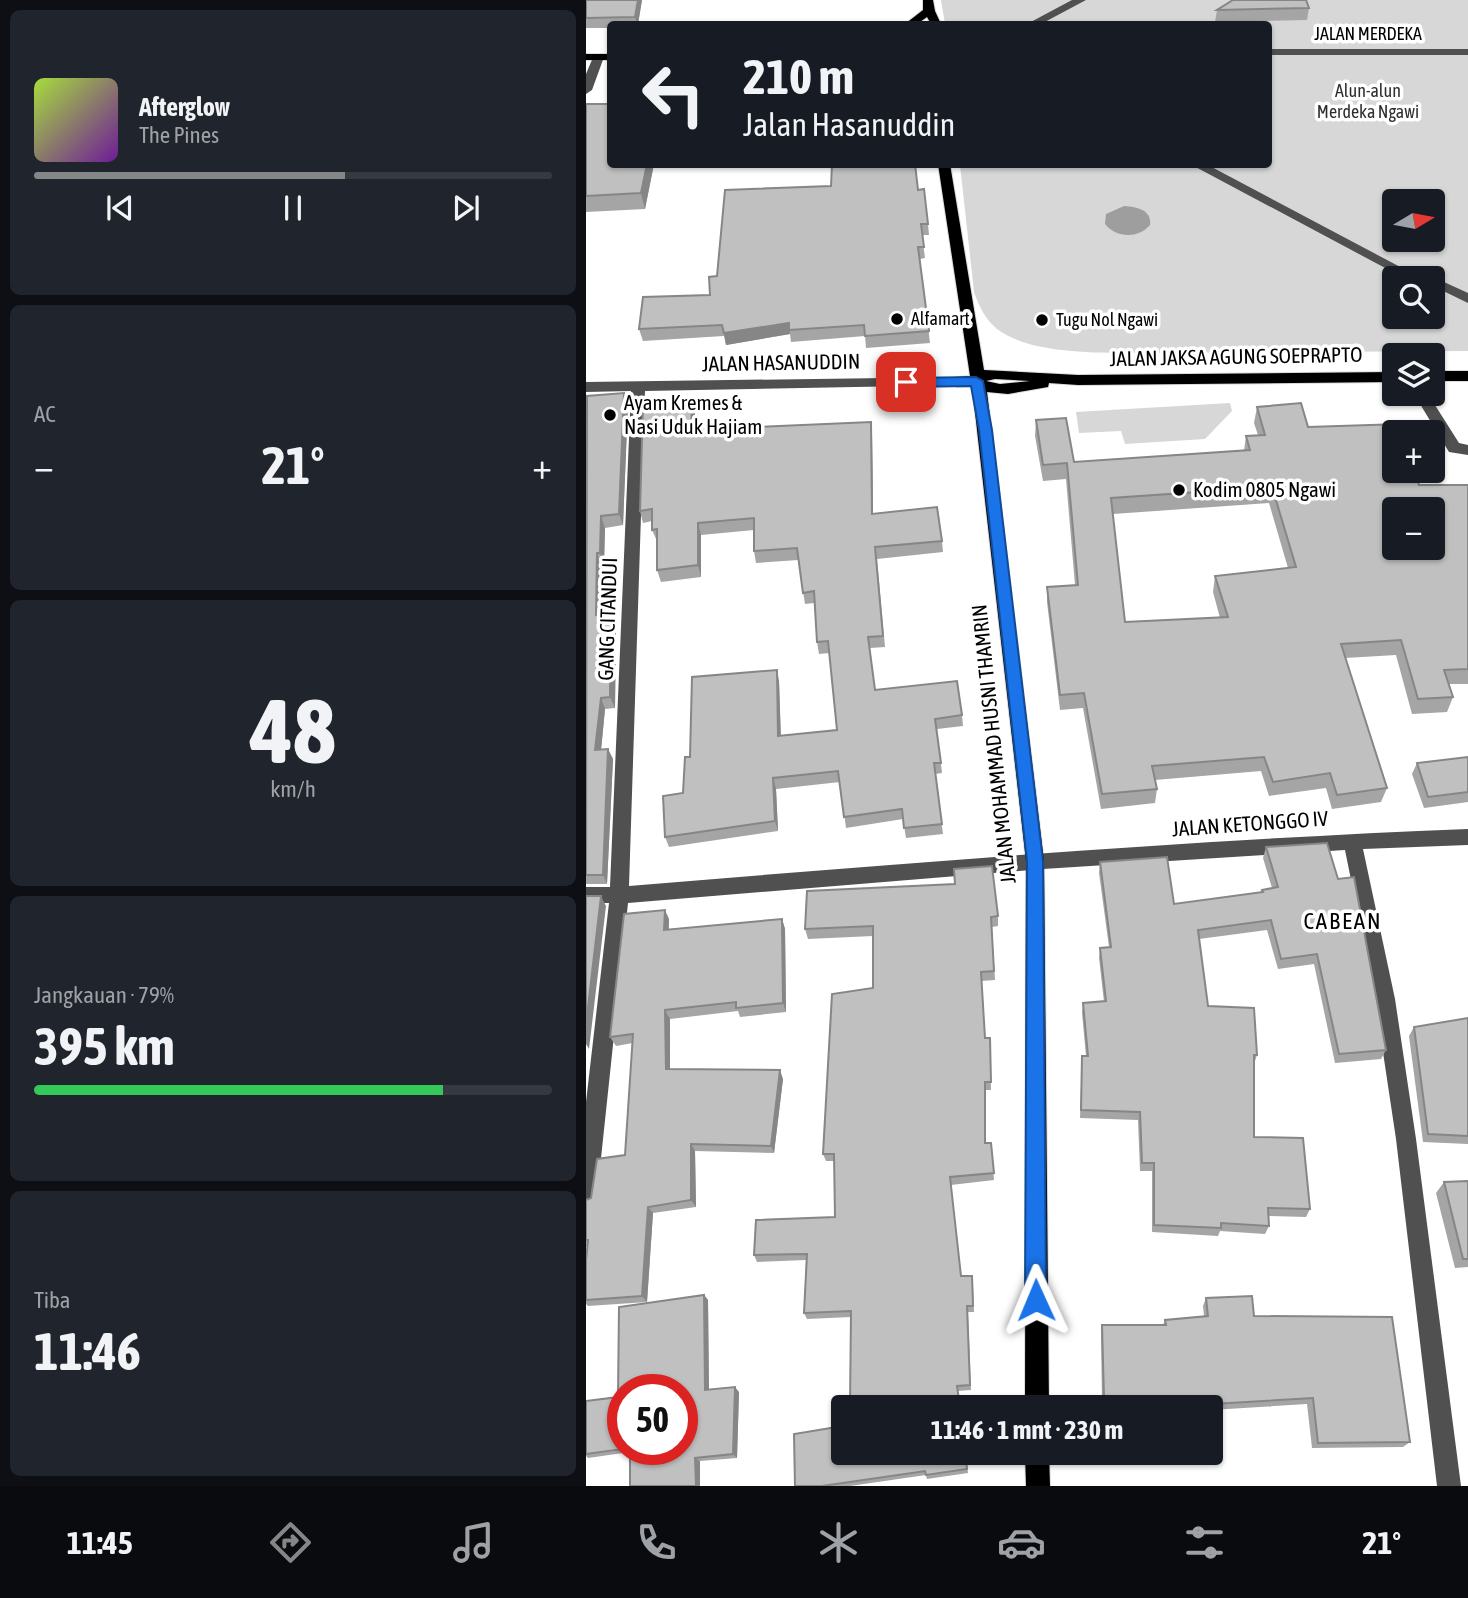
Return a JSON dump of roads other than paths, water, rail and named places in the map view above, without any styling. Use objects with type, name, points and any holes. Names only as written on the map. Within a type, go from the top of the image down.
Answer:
[{"type":"main road","points":[[913,21],[928,5]]},
{"type":"main road","name":"JALAN MOHAMMAD HUSNI THAMRIN","points":[[944,168],[967,382],[986,430],[1035,861],[1037,1395]]},
{"type":"main road","points":[[1445,376],[1468,376]]},
{"type":"main road","name":"JALAN JAKSA AGUNG SOEPRAPTO","points":[[967,382],[995,389],[1078,380],[1382,377]]},
{"type":"main road","points":[[1037,1465],[1038,1486]]},
{"type":"street","points":[[1039,21],[1081,0]]},
{"type":"street","points":[[1053,21],[1093,0]]},
{"type":"street","name":"JALAN MERDEKA","points":[[1272,52],[1468,52]]},
{"type":"street","points":[[586,90],[598,57]]},
{"type":"street","points":[[1204,168],[1391,266]]},
{"type":"street","points":[[1219,168],[1406,266]]},
{"type":"street","points":[[1445,287],[1468,299]]},
{"type":"street","points":[[1445,294],[1468,306]]},
{"type":"street","name":"JALAN HASANUDDIN","points":[[586,387],[967,382]]},
{"type":"street","name":"GANG CITANDUI","points":[[586,1196],[619,895],[638,386]]},
{"type":"street","points":[[1428,406],[1453,446],[1465,453]]},
{"type":"street","name":"JALAN KETONGGO IV","points":[[586,895],[619,895],[1035,861],[1352,840],[1468,836]]},
{"type":"street","points":[[1352,840],[1385,999],[1406,1139],[1449,1486]]},
{"type":"place","name":"Alfamart","points":[[897,319]]},
{"type":"place","name":"Tugu Nol Ngawi","points":[[1042,320]]},
{"type":"place","name":"Ayam Kremes & Nasi Uduk Hajiam","points":[[610,415]]},
{"type":"place","name":"Kodim 0805 Ngawi","points":[[1179,490]]},
{"type":"district","name":"CABEAN","points":[[1343,921]]},
{"type":"park label","name":"Alun-alun Merdeka Ngawi","points":[[1368,101]]}]
